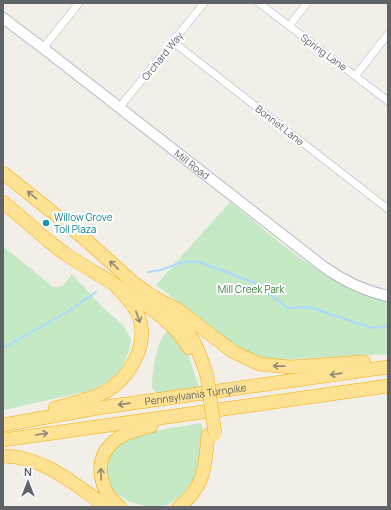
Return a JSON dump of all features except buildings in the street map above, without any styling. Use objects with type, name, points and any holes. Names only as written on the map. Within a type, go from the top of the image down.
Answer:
[{"type":"highway","points":[[3,173],[94,246],[128,278],[155,298],[182,322],[190,332],[198,349],[215,453],[211,479],[191,507]]},
{"type":"highway","points":[[3,202],[66,254],[152,310],[180,334],[189,346],[203,377]]},
{"type":"highway","points":[[3,424],[98,395],[122,379],[137,356],[142,334],[141,324],[136,310],[116,286]]},
{"type":"highway","points":[[155,298],[177,309],[232,351],[259,364],[270,366],[306,366],[388,360]]},
{"type":"highway","name":"Pennsylvania Turnpike","points":[[3,424],[98,408],[388,367]]},
{"type":"highway","name":"Pennsylvania Turnpike","points":[[3,440],[388,386]]},
{"type":"highway","points":[[120,507],[106,492],[101,478],[103,456],[111,444],[125,434],[136,430],[190,419],[224,409]]},
{"type":"highway","points":[[178,507],[196,491],[203,475],[211,435]]},
{"type":"highway","points":[[3,456],[22,458],[44,464],[107,507]]},
{"type":"street","points":[[44,48],[79,3]]},
{"type":"street","name":"Orchard Way","points":[[119,108],[204,3]]},
{"type":"street","name":"Spring Lane","points":[[259,3],[356,75],[388,101]]},
{"type":"street","points":[[289,26],[307,3]]},
{"type":"street","name":"Mill Road","points":[[3,18],[44,48],[324,268],[346,282],[375,293],[388,296]]},
{"type":"street","points":[[356,75],[388,34]]},
{"type":"street","name":"Bonnet Lane","points":[[173,42],[388,209]]},
{"type":"green space","name":"Mill Creek Park","points":[[230,202],[285,246],[323,273],[344,285],[365,294],[388,300],[388,354],[274,360],[251,354],[226,339],[156,285]]},
{"type":"green space","points":[[3,246],[53,287],[63,286],[72,274],[104,309],[122,324],[131,339],[129,351],[122,368],[108,382],[89,391],[3,410]]},
{"type":"green space","points":[[168,331],[186,349],[200,390],[158,394],[152,388],[154,366],[158,348],[160,341]]},
{"type":"green space","points":[[202,423],[202,448],[196,474],[184,492],[172,502],[167,505],[157,506],[136,504],[126,500],[111,487],[107,478],[109,459],[113,452],[125,440],[140,434]]},
{"type":"waterway","points":[[148,272],[161,270],[182,262],[200,262],[255,283],[288,308],[309,307],[372,328],[388,326]]},
{"type":"waterway","points":[[3,348],[69,311],[96,292]]},
{"type":"place","name":"Willow Grove Toll Plaza","points":[[46,223]]}]
